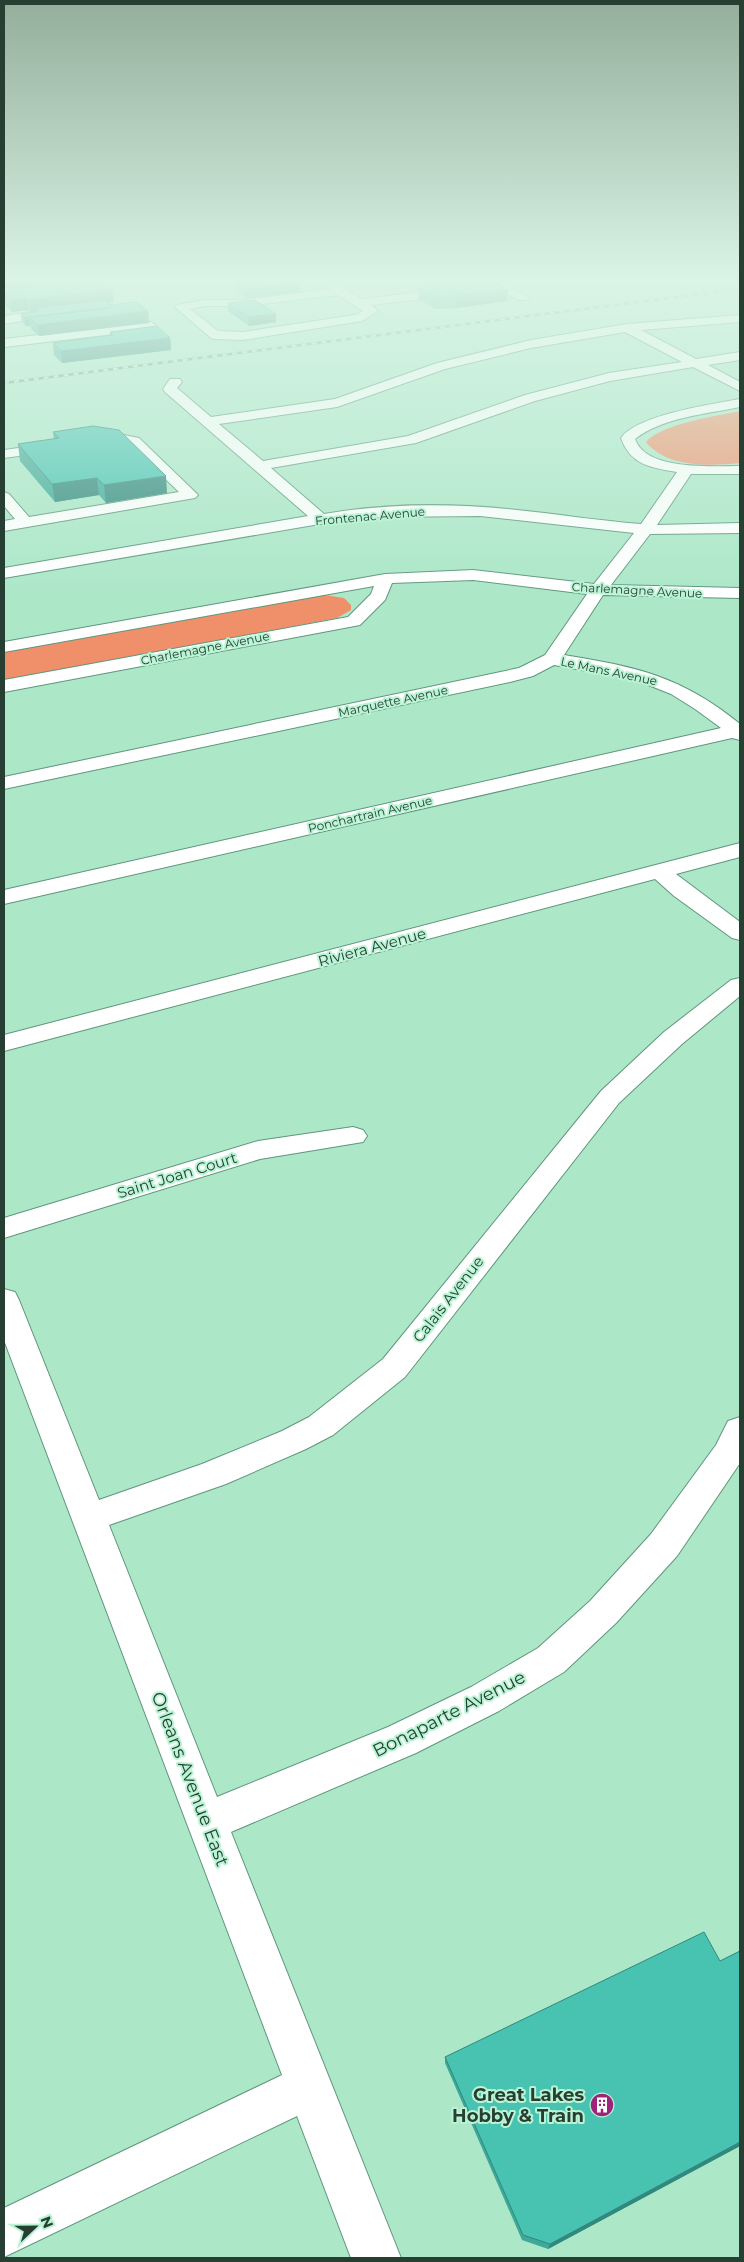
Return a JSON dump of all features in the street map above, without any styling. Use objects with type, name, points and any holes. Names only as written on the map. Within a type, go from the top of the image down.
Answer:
[{"type":"street","points":[[172,386],[170,389],[321,519]]},
{"type":"street","points":[[207,422],[337,403],[384,386]]},
{"type":"street","points":[[260,466],[411,440],[498,408],[574,386]]},
{"type":"street","points":[[740,403],[645,426],[628,438],[630,447],[646,459],[686,470],[740,470]]},
{"type":"street","points":[[4,454],[119,438],[134,441],[190,495],[4,526]]},
{"type":"street","name":"Marquette Avenue","points":[[4,782],[526,672],[552,659],[598,590],[646,529],[686,470]]},
{"type":"street","points":[[4,497],[26,523]]},
{"type":"street","name":"Frontenac Avenue","points":[[4,573],[321,519],[371,513],[424,510],[472,511],[646,529],[740,528]]},
{"type":"street","name":"Charlemagne Avenue","points":[[4,647],[385,579],[418,576],[473,575],[598,590],[740,593]]},
{"type":"street","name":"Charlemagne Avenue","points":[[4,686],[354,620],[379,596],[385,579]]},
{"type":"street","name":"Le Mans Avenue","points":[[552,659],[619,671],[661,682],[694,700],[738,732]]},
{"type":"street","name":"Ponchartrain Avenue","points":[[4,897],[738,732]]},
{"type":"street","name":"Riviera Avenue","points":[[4,1043],[740,850]]},
{"type":"street","points":[[660,872],[740,933]]},
{"type":"street","name":"Calais Avenue","points":[[88,1518],[214,1474],[285,1444],[321,1426],[351,1404],[394,1368],[610,1097],[646,1061],[686,1026],[740,985]]},
{"type":"street","name":"Saint Joan Court","points":[[4,1228],[258,1150],[354,1136]]},
{"type":"street","name":"Orleans Avenue East","points":[[4,1300],[376,2258]]},
{"type":"street","name":"Bonaparte Avenue","points":[[206,1822],[402,1740],[486,1699],[551,1660],[602,1612],[664,1545],[736,1448]]},
{"type":"street","points":[[4,2233],[308,2086]]},
{"type":"shaded area","points":[[740,411],[740,463],[702,465],[677,461],[665,457],[646,442],[664,430],[676,426]]},
{"type":"shaded area","points":[[318,594],[344,598],[351,605],[351,610],[337,618],[4,681],[4,652]]},
{"type":"building","points":[[93,426],[119,430],[166,476],[104,485],[97,478],[52,484],[18,444],[59,438],[53,432]]},
{"type":"building","name":"Great Lakes Hobby & Train","points":[[704,1932],[720,1961],[740,1951],[740,2142],[550,2244],[523,2235],[445,2057]]},
{"type":"place","name":"Great Lakes Hobby & Train","points":[[602,2105]]}]
